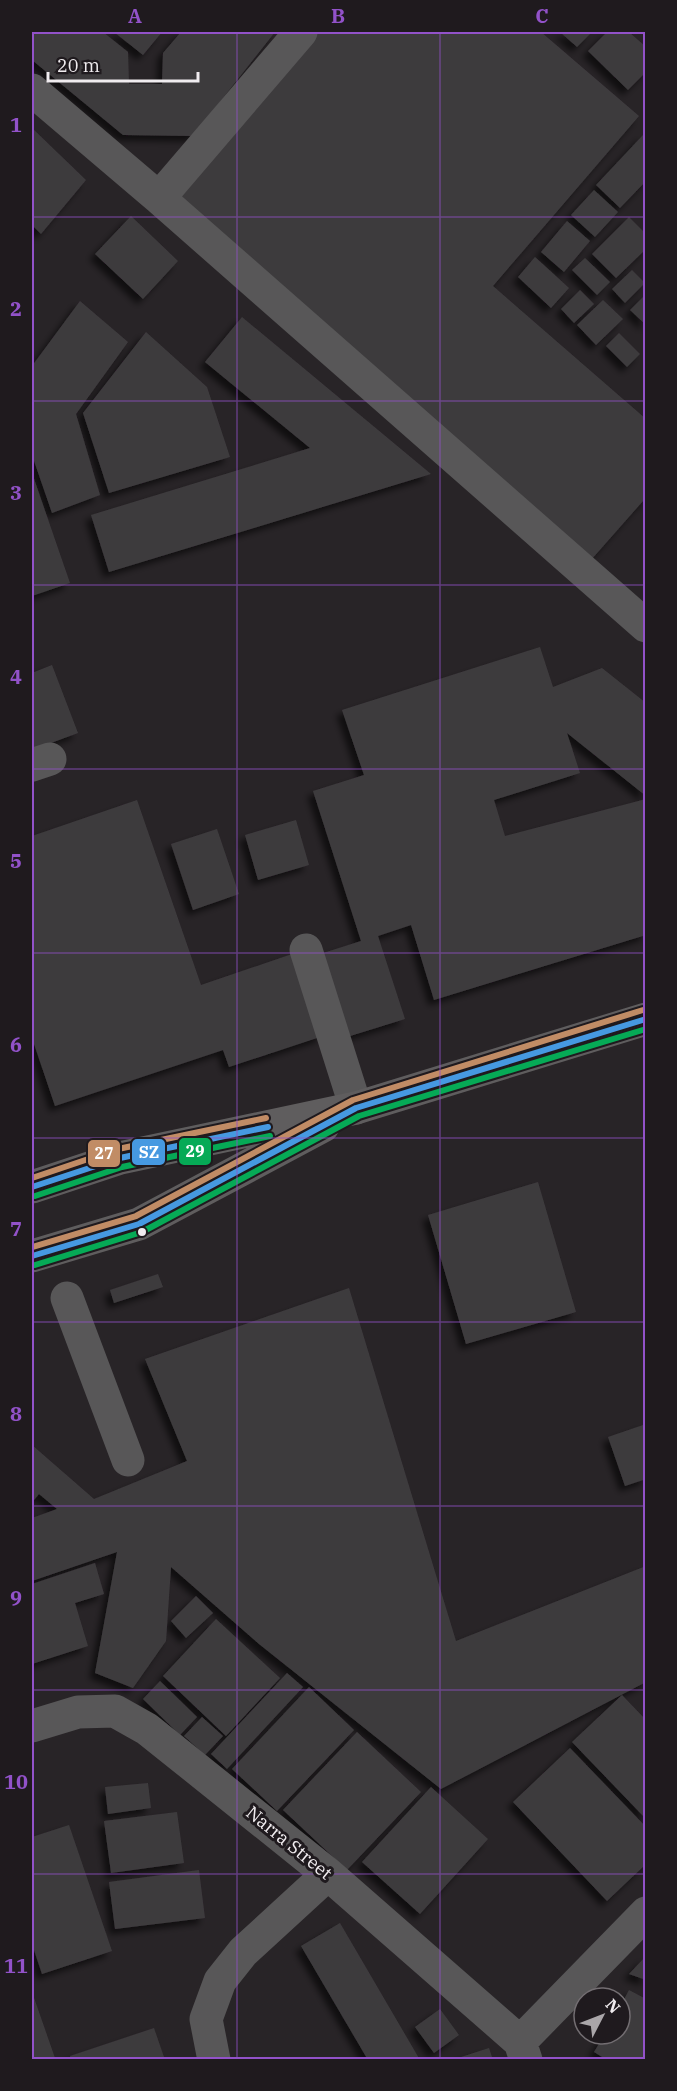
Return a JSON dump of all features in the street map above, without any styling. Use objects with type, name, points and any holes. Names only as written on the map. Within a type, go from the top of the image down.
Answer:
[{"type":"highway","points":[[32,1187],[120,1158],[356,1108],[645,1018]]},
{"type":"highway","points":[[32,1256],[139,1224],[356,1108]]},
{"type":"street","points":[[159,198],[301,32]]},
{"type":"street","points":[[32,90],[159,198],[645,626]]},
{"type":"street","points":[[306,950],[356,1108]]},
{"type":"street","points":[[67,1298],[128,1460]]},
{"type":"street","name":"Narra Street","points":[[32,1726],[78,1712],[116,1711],[147,1729],[328,1874],[523,2051]]},
{"type":"street","points":[[214,2060],[206,2019],[220,1981],[243,1952],[328,1874]]},
{"type":"street","points":[[523,2051],[645,1913]]},
{"type":"building","points":[[32,32],[103,32],[128,52],[129,84],[162,84],[163,53],[181,32],[275,32],[193,136],[123,135],[32,60]]},
{"type":"building","points":[[114,32],[162,32],[143,55]]},
{"type":"building","points":[[316,32],[541,32],[639,116],[493,286],[646,419],[646,503],[643,501],[591,560],[173,197]]},
{"type":"building","points":[[560,32],[592,32],[577,47]]},
{"type":"building","points":[[607,32],[629,32],[646,47],[646,72],[628,90],[588,51]]},
{"type":"building","points":[[32,128],[86,180],[41,234],[32,225]]},
{"type":"building","points":[[643,135],[646,137],[646,181],[620,208],[596,185]]},
{"type":"building","points":[[594,190],[618,212],[595,237],[571,215]]},
{"type":"building","points":[[131,216],[178,261],[143,299],[95,254]]},
{"type":"building","points":[[629,217],[646,234],[646,249],[616,278],[592,254]]},
{"type":"building","points":[[567,221],[590,241],[564,272],[541,252]]},
{"type":"building","points":[[535,257],[569,288],[551,308],[518,277]]},
{"type":"building","points":[[585,258],[610,282],[597,295],[572,270]]},
{"type":"building","points":[[632,270],[645,283],[625,303],[612,289]]},
{"type":"building","points":[[580,290],[594,304],[574,323],[561,309]]},
{"type":"building","points":[[646,294],[646,325],[630,310]]},
{"type":"building","points":[[603,300],[623,319],[596,345],[577,325]]},
{"type":"building","points":[[80,301],[128,342],[76,414],[100,495],[52,513],[32,455],[32,366]]},
{"type":"building","points":[[242,317],[431,474],[109,572],[91,515],[310,448],[205,362]]},
{"type":"building","points":[[146,332],[207,387],[230,457],[109,493],[83,413]]},
{"type":"building","points":[[619,333],[640,354],[627,367],[606,346]]},
{"type":"building","points":[[32,473],[70,583],[32,596]]},
{"type":"building","points":[[540,647],[553,687],[602,668],[646,703],[646,796],[567,733],[580,773],[494,800],[505,836],[646,799],[646,935],[434,1000],[411,925],[378,936],[405,1019],[347,1037],[320,954],[361,941],[313,791],[364,775],[342,710]]},
{"type":"building","points":[[52,665],[78,733],[32,750],[32,673]]},
{"type":"building","points":[[137,800],[201,985],[295,953],[323,1036],[229,1067],[223,1050],[55,1106],[32,1038],[32,836]]},
{"type":"building","points":[[296,820],[309,865],[258,880],[245,835]]},
{"type":"building","points":[[217,829],[239,894],[193,910],[171,844]]},
{"type":"building","points":[[538,1182],[576,1312],[466,1344],[428,1215]]},
{"type":"building","points":[[158,1274],[163,1287],[114,1303],[110,1290]]},
{"type":"building","points":[[349,1288],[456,1641],[646,1566],[646,1682],[441,1789],[259,1644],[171,1567],[166,1641],[133,1688],[95,1673],[117,1552],[32,1581],[32,1518],[57,1509],[39,1494],[34,1500],[32,1498],[32,1445],[94,1499],[187,1461],[145,1359]]},
{"type":"building","points":[[646,1424],[646,1479],[625,1486],[608,1437]]},
{"type":"building","points":[[95,1563],[104,1594],[75,1603],[88,1646],[32,1664],[32,1584]]},
{"type":"building","points":[[196,1596],[213,1613],[186,1638],[171,1621]]},
{"type":"building","points":[[216,1619],[280,1678],[226,1736],[163,1676]]},
{"type":"building","points":[[287,1673],[303,1687],[227,1769],[211,1754]]},
{"type":"building","points":[[160,1681],[197,1717],[180,1735],[143,1699]]},
{"type":"building","points":[[309,1687],[354,1730],[277,1811],[232,1769]]},
{"type":"building","points":[[622,1695],[646,1720],[646,1819],[572,1742]]},
{"type":"building","points":[[202,1717],[223,1736],[205,1755],[184,1736]]},
{"type":"building","points":[[357,1732],[421,1792],[347,1870],[283,1810]]},
{"type":"building","points":[[570,1748],[646,1827],[646,1864],[607,1901],[513,1802]]},
{"type":"building","points":[[148,1783],[151,1808],[108,1814],[105,1787]]},
{"type":"building","points":[[431,1787],[488,1839],[420,1914],[362,1862]]},
{"type":"building","points":[[177,1812],[184,1863],[111,1873],[104,1821]]},
{"type":"building","points":[[69,1825],[112,1951],[42,1974],[32,1944],[32,1837]]},
{"type":"building","points":[[199,1870],[205,1918],[115,1929],[109,1882]]},
{"type":"building","points":[[340,1923],[420,2060],[368,2060],[301,1946]]},
{"type":"building","points":[[646,1956],[646,1980],[629,1974]]},
{"type":"building","points":[[32,1992],[55,2058],[49,2060],[32,2060]]},
{"type":"building","points":[[632,1992],[646,1999],[646,2060],[607,2060],[594,2052],[598,2046],[632,2046]]},
{"type":"building","points":[[440,2009],[459,2035],[434,2053],[415,2027]]},
{"type":"building","points":[[154,2028],[165,2060],[71,2060],[70,2056]]},
{"type":"building","points":[[489,2048],[493,2060],[455,2060],[455,2059]]},
{"type":"transit line","name":"27","points":[[32,1247],[136,1216],[353,1100],[643,1010]]},
{"type":"transit line","name":"SZ","points":[[32,1256],[139,1224],[356,1108],[646,1019]]},
{"type":"transit line","name":"29","points":[[35,1265],[142,1232],[359,1116],[646,1029]]},
{"type":"transit line","name":"27","points":[[32,1178],[118,1149],[266,1118]]},
{"type":"transit line","name":"SZ","points":[[32,1187],[120,1158],[268,1127]]},
{"type":"transit line","name":"29","points":[[35,1196],[122,1167],[270,1136]]}]
